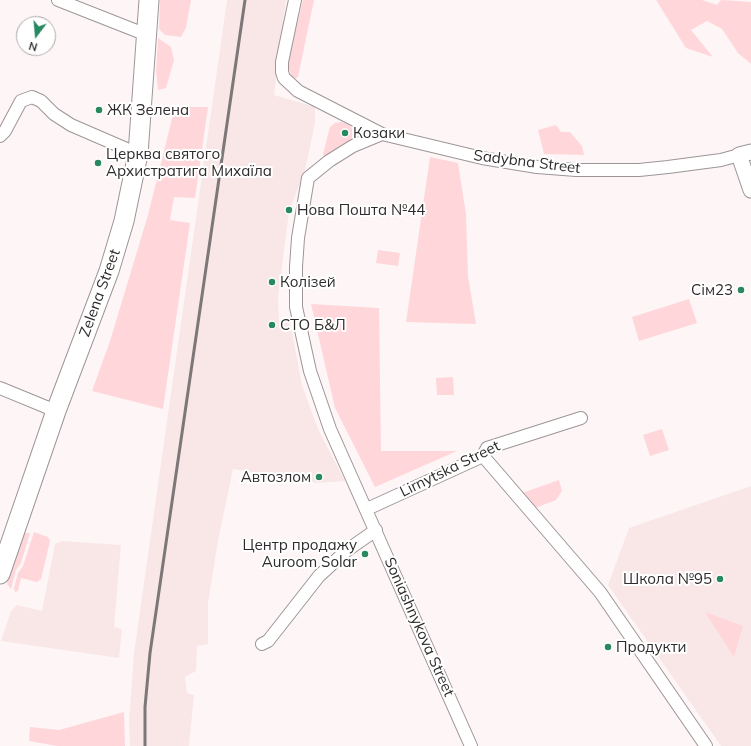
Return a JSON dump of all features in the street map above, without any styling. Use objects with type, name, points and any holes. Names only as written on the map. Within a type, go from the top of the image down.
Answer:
[{"type":"main road","name":"Zelena Street","points":[[0,574],[56,411],[117,246],[132,192],[138,154],[149,0]]},
{"type":"street","points":[[58,0],[147,35]]},
{"type":"street","name":"Sadybna Street","points":[[295,0],[282,72],[284,78],[292,86],[322,104],[382,134],[482,158],[576,170],[639,170],[721,160],[745,154]]},
{"type":"street","points":[[0,136],[5,131],[22,101],[32,96],[54,114],[71,124],[138,154]]},
{"type":"street","name":"Soniashnykova Street","points":[[382,134],[353,146],[329,161],[308,178],[299,232],[296,267],[296,307],[310,371],[330,429],[367,508],[471,746]]},
{"type":"street","points":[[745,154],[751,190]]},
{"type":"street","points":[[0,388],[56,411]]},
{"type":"street","name":"Lirnytska Street","points":[[367,508],[483,456],[488,448],[580,418]]},
{"type":"street","points":[[483,456],[600,592],[706,746]]},
{"type":"street","points":[[262,644],[268,641],[319,576],[346,551],[376,530]]},
{"type":"shaded area","points":[[160,0],[191,0],[186,28],[181,37],[165,35],[159,29]]},
{"type":"shaded area","points":[[227,0],[286,0],[274,95],[315,107],[315,123],[305,170],[289,212],[278,298],[279,321],[290,322],[302,385],[318,429],[345,481],[319,483],[233,469],[218,541],[208,603],[208,644],[197,646],[196,671],[185,677],[187,693],[194,695],[189,746],[130,746],[129,721],[134,653]]},
{"type":"shaded area","points":[[303,0],[314,0],[298,77],[293,80],[287,64]]},
{"type":"shaded area","points":[[656,0],[702,0],[717,5],[721,0],[751,2],[751,64],[738,53],[722,29],[707,21],[691,30],[713,57],[686,48]]},
{"type":"shaded area","points":[[158,38],[171,47],[174,60],[166,88],[158,90],[156,71]]},
{"type":"shaded area","points":[[175,107],[208,107],[195,198],[174,197],[170,220],[190,223],[163,409],[92,391],[110,341],[148,215]]},
{"type":"shaded area","points":[[341,122],[347,124],[355,130],[354,139],[324,157],[323,154],[330,127],[335,123]]},
{"type":"shaded area","points":[[556,125],[561,132],[570,132],[582,146],[584,155],[544,154],[538,130]]},
{"type":"shaded area","points":[[430,157],[458,163],[466,214],[468,276],[476,324],[406,322]]},
{"type":"shaded area","points":[[378,250],[400,253],[398,266],[376,263]]},
{"type":"shaded area","points":[[689,299],[697,323],[639,341],[632,317]]},
{"type":"shaded area","points":[[311,304],[379,308],[381,451],[457,451],[375,487],[335,408]]},
{"type":"shaded area","points":[[453,377],[454,395],[437,395],[436,378]]},
{"type":"shaded area","points":[[662,429],[669,450],[650,456],[643,435]]},
{"type":"shaded area","points":[[559,480],[562,491],[556,500],[535,508],[522,493]]},
{"type":"shaded area","points":[[751,486],[751,746],[721,746],[608,585],[629,528]]},
{"type":"shaded area","points":[[34,532],[48,537],[50,541],[41,579],[37,582],[21,578],[18,591],[15,592],[14,588],[18,573],[23,566]]},
{"type":"shaded area","points":[[25,533],[30,533],[21,563],[16,570],[11,589],[7,584],[20,538]]},
{"type":"shaded area","points":[[62,541],[121,545],[114,627],[122,629],[119,658],[1,641],[11,611],[17,605],[42,611],[55,544]]},
{"type":"shaded area","points":[[705,612],[743,626],[734,657]]},
{"type":"shaded area","points":[[124,712],[125,746],[57,746],[29,741],[30,727],[59,730]]},
{"type":"railway","points":[[145,746],[145,707],[150,653],[245,0]]},
{"type":"place","name":"ЖК Зелена","points":[[99,110]]},
{"type":"place","name":"Козаки","points":[[345,133]]},
{"type":"place","name":"Церква святого Архистратига Михаїла","points":[[98,163]]},
{"type":"place","name":"Нова Пошта №44","points":[[289,210]]},
{"type":"place","name":"Колізей","points":[[272,282]]},
{"type":"place","name":"Сім23","points":[[741,290]]},
{"type":"place","name":"СТО Б&Л","points":[[272,325]]},
{"type":"place","name":"Автозлом","points":[[319,477]]},
{"type":"place","name":"Центр продажу Auroom Solar","points":[[365,554]]},
{"type":"place","name":"Школа №95","points":[[720,579]]},
{"type":"place","name":"Продукти","points":[[608,647]]}]
